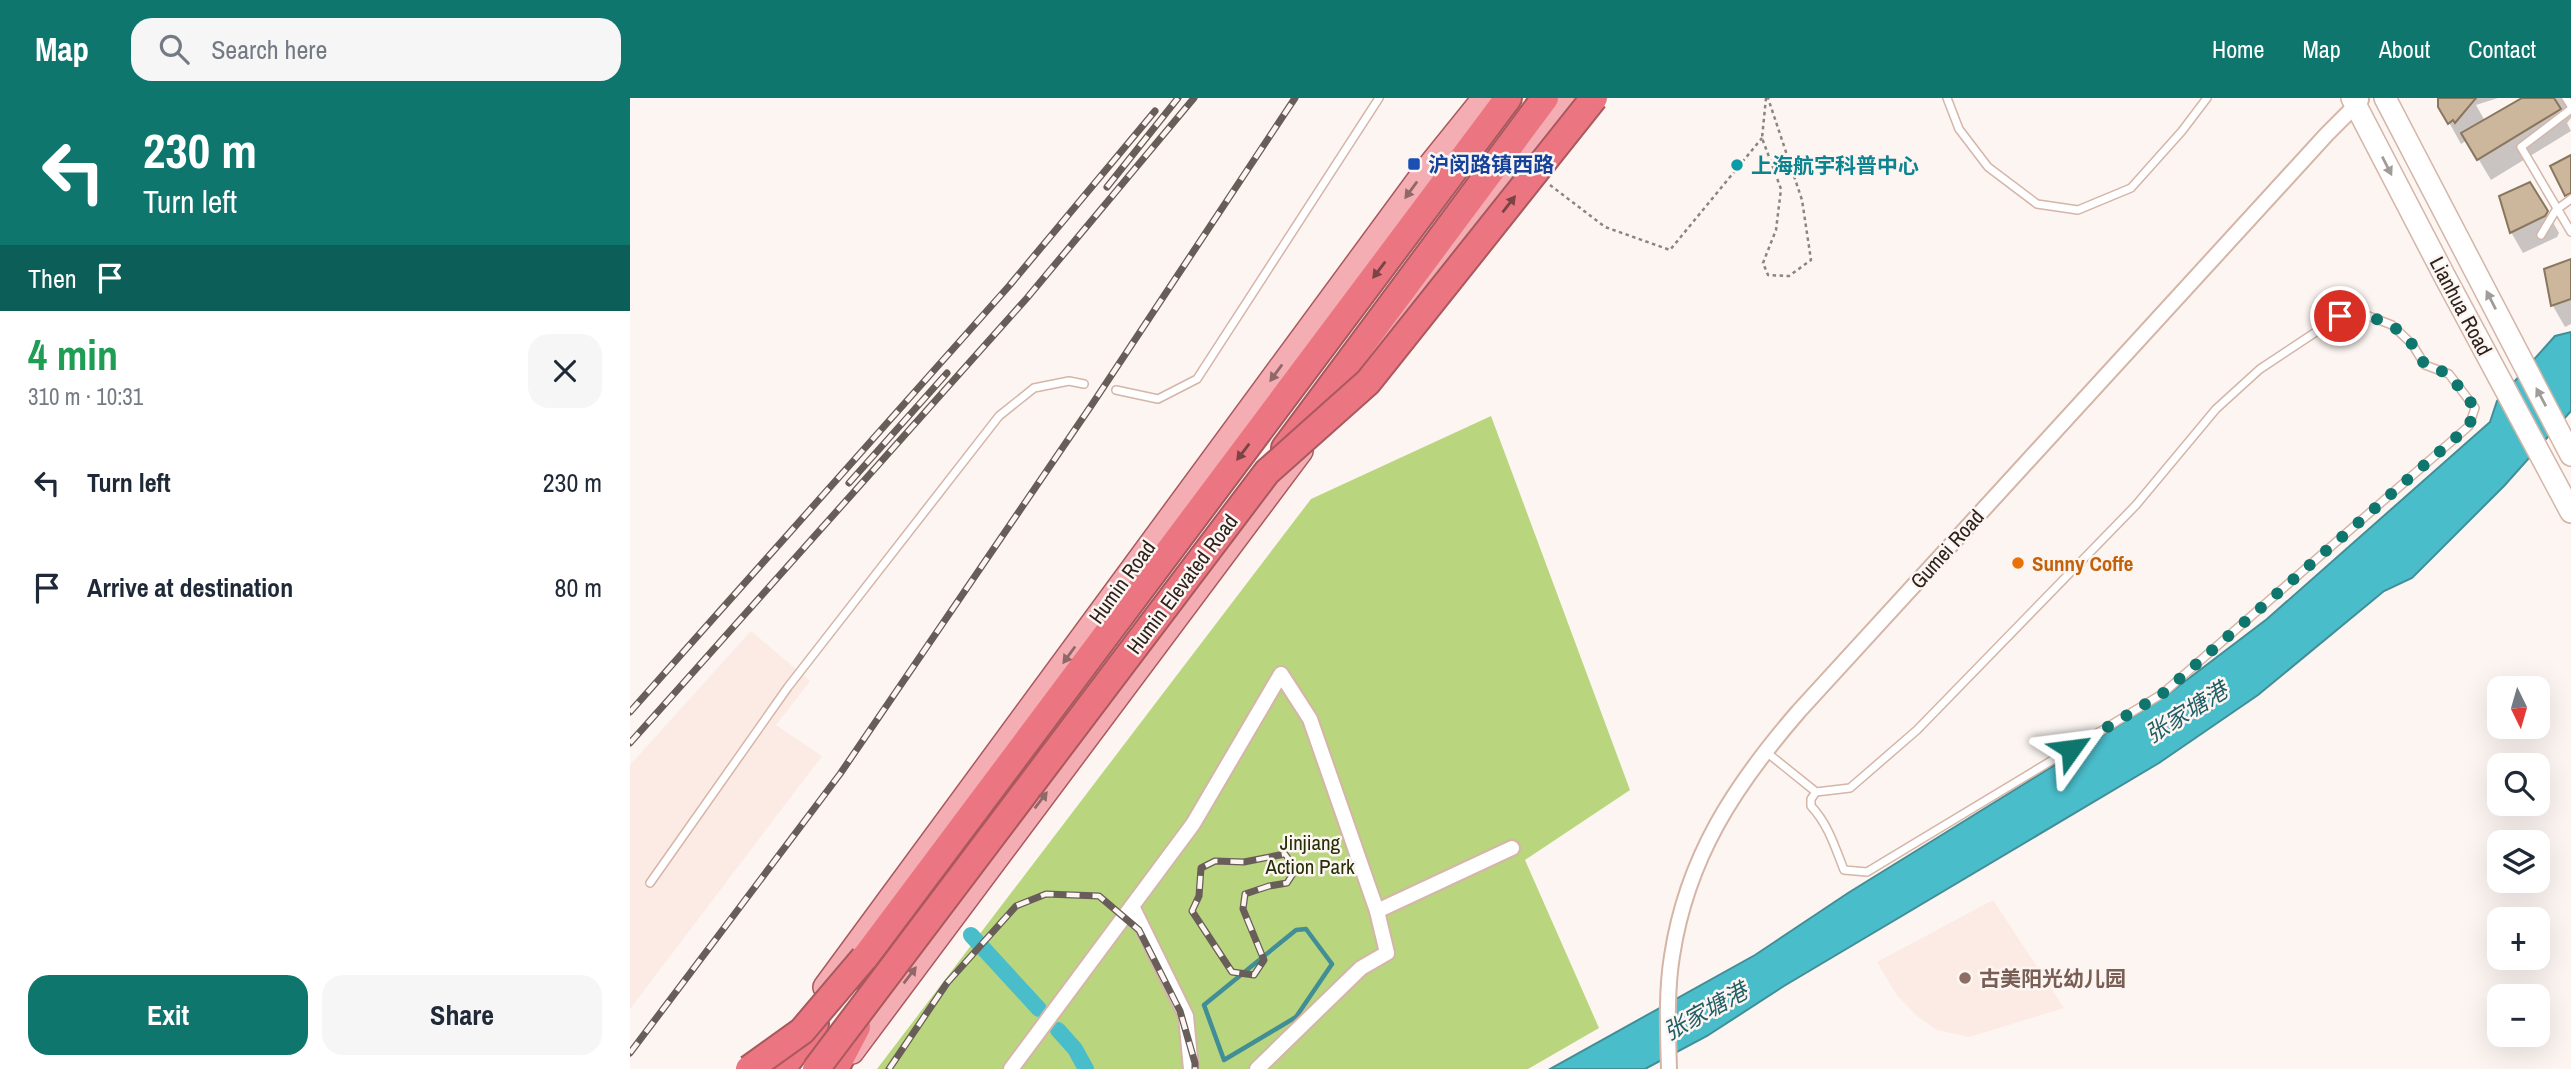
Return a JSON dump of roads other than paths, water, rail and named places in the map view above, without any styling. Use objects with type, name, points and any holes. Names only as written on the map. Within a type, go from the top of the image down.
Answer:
[{"type":"highway","name":"Humin Elevated Road","points":[[816,1069],[876,966],[1508,98]]},
{"type":"highway","name":"Humin Elevated Road","points":[[782,1069],[876,966],[1267,472],[1545,98]]},
{"type":"highway","points":[[1267,472],[1368,382],[1594,98]]},
{"type":"highway","points":[[749,1069],[802,1031],[876,966]]},
{"type":"highway","points":[[837,1069],[876,966]]},
{"type":"highway","points":[[770,1069],[802,1031]]},
{"type":"main road","name":"Humin Road","points":[[765,1069],[1422,175],[1484,98]]},
{"type":"main road","points":[[837,1069],[1565,98]]},
{"type":"main road","name":"Lianhua Road","points":[[2385,98],[2571,455]]},
{"type":"main road","name":"Lianhua Road","points":[[2357,100],[2444,275],[2571,512]]},
{"type":"main road","points":[[802,1069],[876,966],[951,870],[1000,855]]},
{"type":"street","name":"Gumei Road","points":[[1669,1069],[1669,986],[1679,922],[1708,840],[1732,796],[1765,751],[2357,100]]},
{"type":"street","points":[[1011,1069],[1193,824],[1281,674],[1310,719],[1377,911],[1387,953],[1361,968],[1257,1069]]},
{"type":"street","points":[[1377,911],[1512,848]]},
{"type":"street","points":[[1132,906],[1186,1016],[1191,1069]]},
{"type":"lane","points":[[1115,390],[1158,399],[1196,379],[1379,98]]},
{"type":"lane","points":[[1947,98],[1959,129],[1988,167],[2037,204],[2078,210],[2131,188],[2182,131],[2207,98]]},
{"type":"lane","points":[[2566,98],[2571,108],[2521,146],[2571,232]]},
{"type":"lane","points":[[2541,235],[2556,210],[2571,199]]},
{"type":"lane","points":[[1765,751],[1816,792],[1850,788],[1917,730],[2136,505],[2216,410],[2260,369],[2340,316],[2366,315],[2392,325],[2412,344],[2425,365],[2449,374],[2475,408],[2469,426],[2162,694],[1867,872],[1844,870],[1820,815],[1811,806],[1811,799],[1816,792]]},
{"type":"lane","points":[[650,883],[789,687],[999,416],[1034,388],[1069,381],[1084,384]]},
{"type":"water","name":"张家塘港","points":[[2571,332],[2571,411],[2504,486],[2412,578],[2384,591],[2258,695],[2159,763],[1784,986],[1707,1036],[1645,1069],[1550,1069],[1755,955],[1848,893],[2163,698],[2267,619],[2490,422],[2497,401],[2555,336]]},
{"type":"waterway","points":[[1306,929],[1332,964],[1296,1017],[1224,1060],[1204,1005],[1296,930],[1306,929]]},
{"type":"waterway","points":[[971,935],[1039,1009]]},
{"type":"waterway","points":[[1058,1030],[1075,1049],[1086,1069]]},
{"type":"railway","points":[[1107,187],[1178,98]]},
{"type":"railway","points":[[630,743],[1027,298],[1194,98]]},
{"type":"railway","points":[[630,1053],[840,774],[1093,403],[1295,98]]},
{"type":"railway","points":[[630,712],[1009,286],[1155,111]]},
{"type":"railway","points":[[849,483],[947,373]]},
{"type":"railway","points":[[1285,854],[1296,869],[1287,883],[1245,894],[1243,909],[1264,960],[1254,975],[1232,972],[1192,911],[1199,896],[1201,868],[1215,861],[1244,862],[1285,854]]},
{"type":"railway","points":[[889,1069],[947,983],[1016,906],[1046,894],[1099,896],[1139,930],[1180,1011],[1195,1069]]},
{"type":"place","name":"沪闵路镇西路","points":[[1414,164]]},
{"type":"place","name":"上海航宇科普中心","points":[[1737,165]]},
{"type":"place","name":"Sunny Coffe","points":[[2018,563]]},
{"type":"place","name":"古美阳光幼儿园","points":[[1965,978]]},
{"type":"park label","name":"Jinjiang Action Park","points":[[1310,854]]}]
